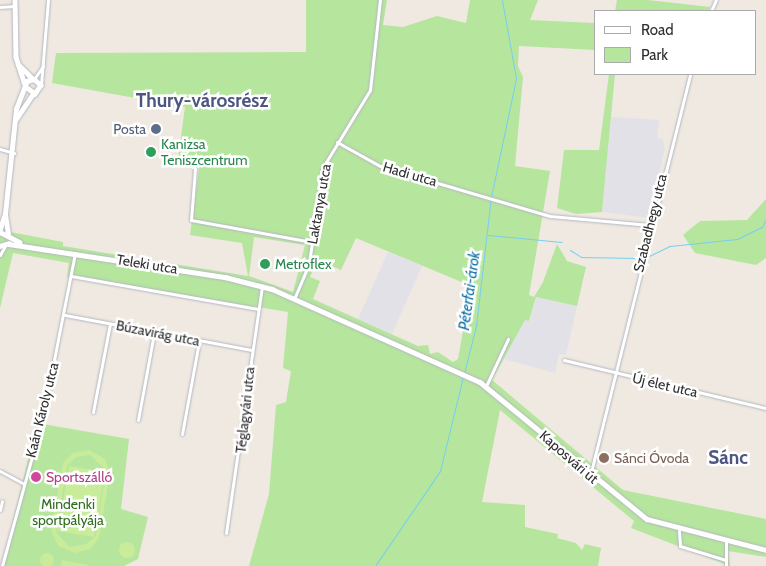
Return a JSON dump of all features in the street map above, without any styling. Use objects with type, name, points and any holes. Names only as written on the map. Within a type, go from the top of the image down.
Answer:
[{"type":"main road","points":[[15,0],[17,63],[25,86],[32,95]]},
{"type":"main road","points":[[16,120],[22,104],[41,85],[17,63]]},
{"type":"main road","points":[[0,230],[5,214],[14,153],[16,120],[25,86],[34,79]]},
{"type":"main road","points":[[5,214],[9,235],[5,245]]},
{"type":"main road","name":"Teleki utca","points":[[0,230],[31,246]]},
{"type":"main road","name":"Teleki utca","points":[[5,245],[31,246],[75,252],[262,286]]},
{"type":"main road","name":"Kaposvári út","points":[[262,286],[463,374],[486,386],[636,513],[679,530],[766,550]]},
{"type":"street","points":[[41,85],[48,0]]},
{"type":"street","name":"Laktanya utca","points":[[294,299],[312,242],[323,167],[370,90],[380,0]]},
{"type":"street","points":[[0,7],[15,6]]},
{"type":"street","points":[[34,79],[44,64]]},
{"type":"street","name":"Szabadhegy utca","points":[[590,476],[613,372],[690,75]]},
{"type":"street","name":"Hadi utca","points":[[337,142],[371,163],[494,201],[560,218],[650,225]]},
{"type":"street","points":[[0,149],[14,153]]},
{"type":"street","points":[[191,163],[195,168],[191,220],[312,242]]},
{"type":"street","points":[[0,255],[5,245]]},
{"type":"street","name":"Kaán Károly utca","points":[[2,566],[64,316],[75,252]]},
{"type":"street","name":"Teleki utca","points":[[71,276],[258,310]]},
{"type":"street","name":"Téglagyári utca","points":[[226,533],[262,286]]},
{"type":"street","name":"Búzavirág utca","points":[[64,316],[252,350]]},
{"type":"street","points":[[93,412],[110,324]]},
{"type":"street","points":[[138,420],[154,333]]},
{"type":"street","points":[[486,386],[508,338]]},
{"type":"street","points":[[182,434],[200,341]]},
{"type":"street","name":"Új élet utca","points":[[564,360],[766,408]]},
{"type":"street","points":[[0,471],[24,483]]},
{"type":"street","points":[[0,510],[2,501]]},
{"type":"street","points":[[679,530],[680,546],[726,560]]},
{"type":"street","points":[[726,541],[726,566]]},
{"type":"shaded area","points":[[611,117],[659,120],[657,138],[663,139],[665,148],[649,218],[602,212]]},
{"type":"shaded area","points":[[388,252],[422,266],[392,334],[358,319]]},
{"type":"shaded area","points":[[536,297],[577,306],[566,355],[559,354],[555,373],[504,359],[525,319],[530,321]]},
{"type":"green space","points":[[306,0],[387,0],[383,25],[403,27],[437,16],[466,23],[470,0],[538,0],[530,20],[594,23],[594,50],[519,46],[518,66],[523,77],[515,166],[550,171],[529,295],[534,297],[543,282],[557,244],[567,261],[586,267],[577,306],[536,297],[529,321],[525,320],[492,380],[623,490],[766,519],[766,557],[728,551],[730,566],[631,528],[634,521],[500,410],[482,502],[525,505],[525,527],[558,534],[557,538],[576,543],[582,550],[585,544],[601,548],[598,566],[249,566],[269,494],[276,405],[286,402],[291,371],[283,368],[288,312],[67,277],[69,263],[13,253],[0,308],[0,230],[63,242],[63,246],[248,276],[242,243],[190,235],[200,162],[178,159],[185,107],[52,83],[56,53],[306,52]],"holes":[[[254,237],[305,245],[293,292],[249,276]],[[356,238],[471,286],[458,359],[453,362],[438,352],[430,354],[428,345],[418,346],[313,299],[320,281],[310,277],[318,260],[341,270]]]},
{"type":"green space","points":[[617,0],[648,0],[710,7],[708,10],[615,10]]},
{"type":"green space","points":[[609,75],[615,75],[602,212],[576,214],[557,208],[564,150],[599,150]]},
{"type":"green space","points":[[766,199],[766,258],[756,265],[695,253],[683,235],[700,221],[747,220]]},
{"type":"green space","name":"Mindenki sportpályája","points":[[37,423],[129,439],[121,509],[148,517],[138,559],[124,566],[2,566]]},
{"type":"green space","points":[[89,450],[105,459],[110,473],[99,538],[90,549],[75,553],[58,546],[51,530],[63,463],[73,453]],"holes":[[[90,455],[106,470],[96,536],[86,544],[69,547],[56,532],[67,466],[76,457]]]},
{"type":"green space","points":[[69,466],[105,472],[94,537],[58,531]]},
{"type":"green space","points":[[127,542],[135,550],[127,558],[119,550]]},
{"type":"green space","points":[[47,553],[52,555],[54,560],[52,565],[47,567],[42,565],[40,560],[42,555]]},
{"type":"green space","points":[[62,560],[88,565],[88,566],[61,566]]},
{"type":"waterway","name":"Péterfai-árok","points":[[464,373],[476,326],[491,197],[516,78],[502,0]]},
{"type":"waterway","points":[[645,258],[670,246],[737,239],[762,227],[766,219]]},
{"type":"waterway","points":[[488,235],[562,242]]},
{"type":"waterway","points":[[570,250],[581,257],[638,258]]},
{"type":"waterway","name":"Péterfai-árok","points":[[375,566],[440,471],[463,377]]},
{"type":"place","name":"Posta","points":[[156,129]]},
{"type":"place","name":"Kanizsa Teniszcentrum","points":[[151,152]]},
{"type":"place","name":"Metroflex","points":[[265,264]]},
{"type":"place","name":"Sánci Óvoda","points":[[604,458]]},
{"type":"place","name":"Sportszálló","points":[[36,477]]},
{"type":"district","name":"Thury-városrész","points":[[202,101]]},
{"type":"district","name":"Sánc","points":[[728,458]]}]
